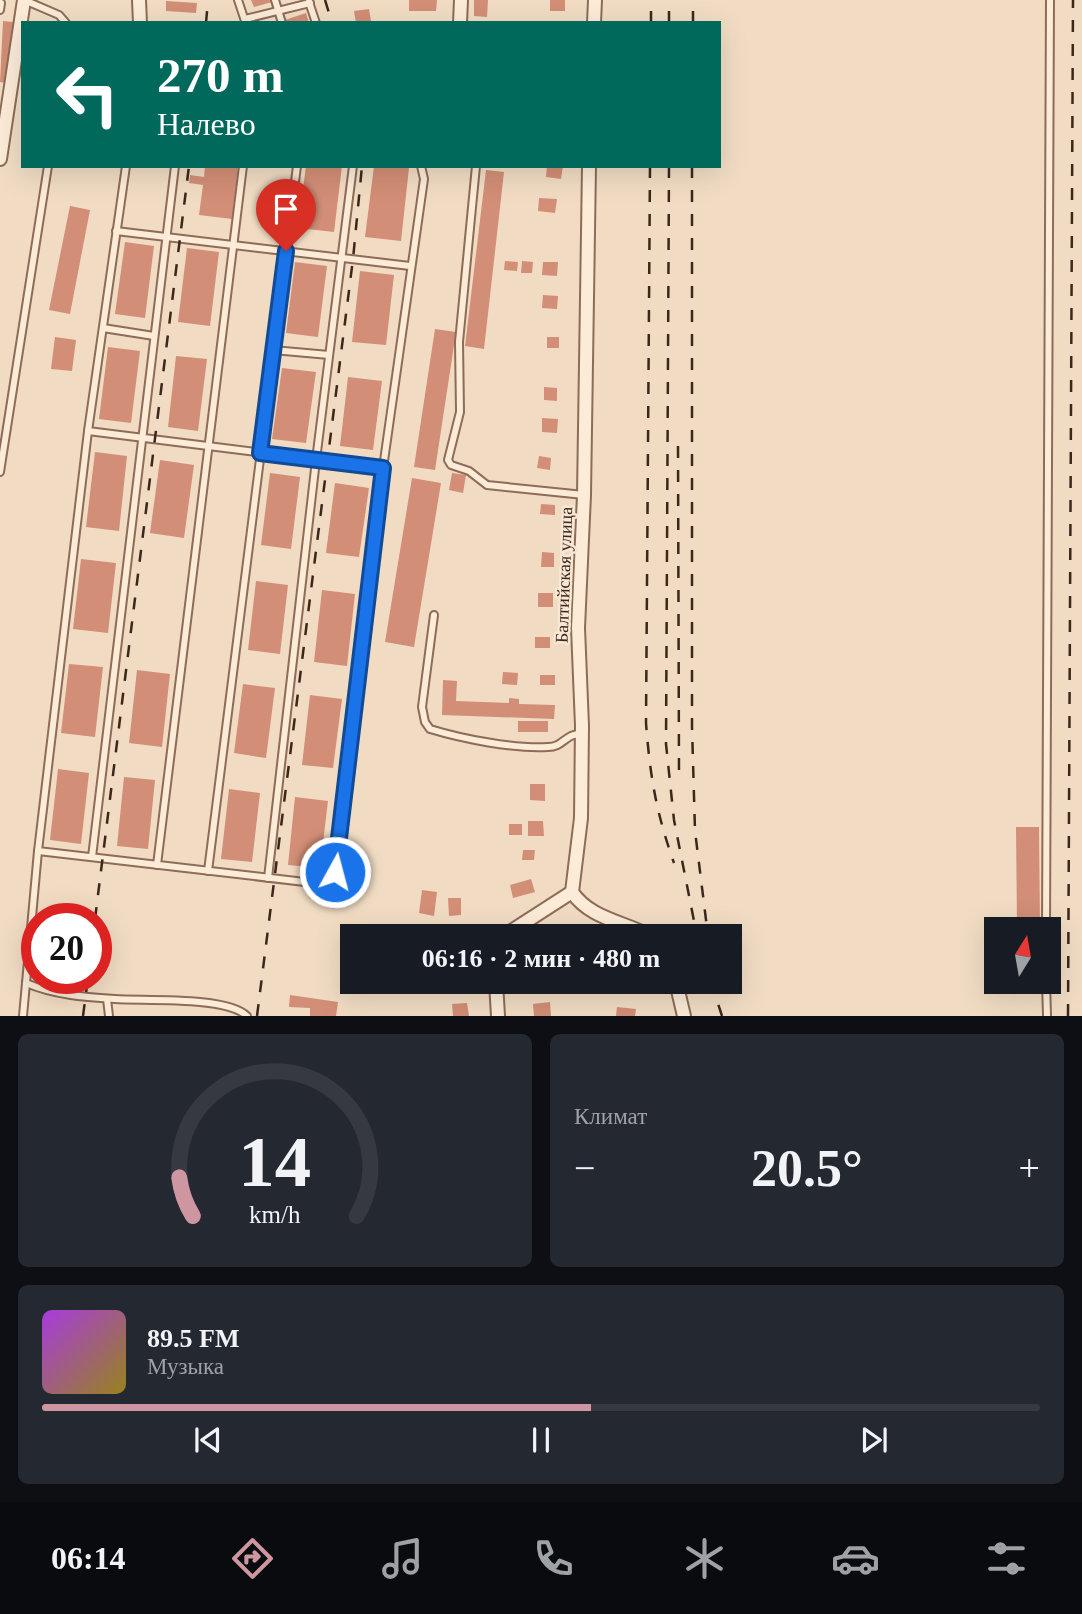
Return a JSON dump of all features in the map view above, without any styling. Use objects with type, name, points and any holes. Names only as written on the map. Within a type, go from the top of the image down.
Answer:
[{"type":"street","points":[[0,159],[6,88],[24,0]]},
{"type":"street","points":[[139,0],[140,21]]},
{"type":"street","points":[[460,21],[461,0]]},
{"type":"street","points":[[594,21],[595,0]]},
{"type":"street","name":"Балтийская улица","points":[[572,892],[581,818],[582,734],[578,628],[584,495],[589,168]]},
{"type":"street","points":[[522,924],[572,892],[590,911],[624,924]]},
{"type":"street","points":[[497,994],[498,1016]]},
{"type":"street","points":[[679,994],[684,1016]]},
{"type":"lane","points":[[24,0],[59,15],[64,21]]},
{"type":"lane","points":[[238,0],[245,21],[309,1],[315,21]]},
{"type":"lane","points":[[275,0],[281,21]]},
{"type":"lane","points":[[1046,917],[1051,0]]},
{"type":"lane","points":[[0,10],[1,4]]},
{"type":"lane","points":[[0,472],[48,168]]},
{"type":"lane","points":[[33,903],[88,431],[126,168]]},
{"type":"lane","points":[[92,857],[175,168]]},
{"type":"lane","points":[[157,865],[243,168]]},
{"type":"lane","points":[[208,871],[297,168]]},
{"type":"lane","points":[[268,878],[316,460],[354,168]]},
{"type":"lane","points":[[38,851],[321,884],[332,882],[383,468],[424,179],[421,168]]},
{"type":"lane","points":[[476,168],[459,342],[460,412],[448,460],[451,465],[469,471],[486,485],[584,495]]},
{"type":"lane","points":[[116,231],[411,266]]},
{"type":"lane","points":[[103,328],[154,336]]},
{"type":"lane","points":[[273,350],[330,355]]},
{"type":"lane","points":[[88,431],[383,468]]},
{"type":"lane","points":[[434,615],[422,707],[425,722],[430,729],[472,740],[541,747],[557,746],[570,734],[582,734]]},
{"type":"lane","points":[[23,1016],[25,994]]},
{"type":"lane","points":[[59,994],[107,999],[196,1002],[240,1009],[247,1016]]},
{"type":"lane","points":[[1046,994],[1046,1016]]},
{"type":"lane","points":[[107,999],[108,1016]]},
{"type":"building","points":[[251,0],[276,0],[276,1],[254,7]]},
{"type":"building","points":[[409,0],[437,0],[436,11],[409,11]]},
{"type":"building","points":[[474,0],[488,0],[487,17],[474,16]]},
{"type":"building","points":[[550,0],[565,0],[565,11],[550,11]]},
{"type":"building","points":[[166,1],[197,3],[196,13],[166,11]]},
{"type":"building","points":[[369,9],[371,21],[356,21],[354,11]]},
{"type":"building","points":[[306,13],[308,21],[285,21]]},
{"type":"building","points":[[3,21],[13,22],[6,83],[0,82]]},
{"type":"building","points":[[205,168],[238,168],[232,219],[199,215],[203,185],[189,183],[190,175],[204,177]]},
{"type":"building","points":[[306,168],[342,168],[334,232],[298,228]]},
{"type":"building","points":[[374,168],[409,168],[401,241],[365,237]]},
{"type":"building","points":[[547,168],[563,168],[561,179],[546,177]]},
{"type":"building","points":[[486,170],[504,172],[484,349],[465,346]]},
{"type":"building","points":[[539,198],[557,199],[555,213],[538,211]]},
{"type":"building","points":[[70,206],[90,210],[70,314],[49,310]]},
{"type":"building","points":[[125,242],[154,246],[145,318],[115,314]]},
{"type":"building","points":[[187,248],[219,252],[210,326],[178,322]]},
{"type":"building","points":[[505,261],[518,262],[517,271],[504,270]]},
{"type":"building","points":[[522,261],[533,262],[532,273],[521,273]]},
{"type":"building","points":[[295,262],[327,266],[318,337],[286,333]]},
{"type":"building","points":[[543,262],[558,262],[557,276],[542,275]]},
{"type":"building","points":[[360,271],[394,275],[386,345],[352,342]]},
{"type":"building","points":[[543,295],[558,296],[557,309],[542,308]]},
{"type":"building","points":[[435,329],[456,332],[435,470],[414,467]]},
{"type":"building","points":[[55,337],[76,340],[72,371],[51,369]]},
{"type":"building","points":[[547,337],[559,337],[559,348],[547,348]]},
{"type":"building","points":[[108,347],[140,351],[131,423],[99,419]]},
{"type":"building","points":[[176,356],[207,359],[198,431],[168,427]]},
{"type":"building","points":[[282,368],[316,372],[306,443],[272,439]]},
{"type":"building","points":[[348,377],[382,381],[373,450],[340,446]]},
{"type":"building","points":[[544,387],[557,388],[557,401],[544,400]]},
{"type":"building","points":[[542,418],[558,419],[557,433],[542,432]]},
{"type":"building","points":[[95,452],[127,456],[119,531],[86,527]]},
{"type":"building","points":[[539,456],[551,458],[550,470],[537,468]]},
{"type":"building","points":[[160,460],[194,465],[184,538],[150,533]]},
{"type":"building","points":[[270,473],[300,477],[291,549],[261,545]]},
{"type":"building","points":[[452,473],[466,475],[463,493],[449,490]]},
{"type":"building","points":[[412,478],[441,483],[414,647],[385,642]]},
{"type":"building","points":[[335,483],[369,488],[359,557],[326,553]]},
{"type":"building","points":[[541,504],[555,505],[555,515],[540,514]]},
{"type":"building","points":[[542,552],[554,553],[554,567],[541,567]]},
{"type":"building","points":[[81,559],[116,563],[108,633],[73,629]]},
{"type":"building","points":[[256,581],[288,585],[280,654],[248,650]]},
{"type":"building","points":[[322,590],[355,594],[347,666],[314,662]]},
{"type":"building","points":[[538,593],[553,593],[553,607],[538,607]]},
{"type":"building","points":[[535,637],[550,637],[550,648],[535,648]]},
{"type":"building","points":[[69,664],[103,667],[95,737],[61,733]]},
{"type":"building","points":[[137,670],[170,674],[162,747],[129,743]]},
{"type":"building","points":[[503,672],[518,673],[517,685],[502,684]]},
{"type":"building","points":[[540,675],[555,675],[555,685],[540,685]]},
{"type":"building","points":[[443,680],[457,681],[456,701],[509,703],[509,698],[519,699],[519,704],[555,705],[554,719],[442,715]]},
{"type":"building","points":[[243,684],[275,688],[266,758],[234,753]]},
{"type":"building","points":[[310,695],[342,699],[333,768],[302,765]]},
{"type":"building","points":[[518,721],[548,721],[548,732],[518,732]]},
{"type":"building","points":[[58,769],[89,773],[81,844],[50,840]]},
{"type":"building","points":[[124,777],[155,780],[148,849],[117,846]]},
{"type":"building","points":[[530,784],[545,784],[545,801],[530,800]]},
{"type":"building","points":[[229,789],[260,793],[252,862],[221,859]]},
{"type":"building","points":[[295,797],[328,801],[320,868],[288,865]]},
{"type":"building","points":[[528,821],[543,821],[544,836],[528,836]]},
{"type":"building","points":[[509,824],[522,824],[522,835],[509,835]]},
{"type":"building","points":[[1016,827],[1039,827],[1040,917],[1017,917]]},
{"type":"building","points":[[523,850],[535,850],[534,860],[522,860]]},
{"type":"building","points":[[531,879],[535,892],[513,898],[510,885]]},
{"type":"building","points":[[422,890],[437,892],[434,916],[419,913]]},
{"type":"building","points":[[448,898],[461,898],[461,915],[449,916]]},
{"type":"building","points":[[290,995],[338,1002],[336,1016],[310,1016],[310,1008],[289,1007]]},
{"type":"building","points":[[550,1002],[551,1016],[534,1016],[533,1004]]},
{"type":"building","points":[[467,1003],[469,1016],[453,1016],[452,1004]]},
{"type":"building","points":[[617,1007],[636,1009],[635,1016],[616,1016]]},
{"type":"railway","points":[[206,21],[208,0]]},
{"type":"railway","points":[[325,0],[331,21]]},
{"type":"railway","points":[[651,0],[651,21]]},
{"type":"railway","points":[[669,0],[669,21]]},
{"type":"railway","points":[[693,0],[693,21]]},
{"type":"railway","points":[[1068,1016],[1073,0]]},
{"type":"railway","points":[[97,903],[189,168]]},
{"type":"railway","points":[[257,1016],[353,259],[362,168]]},
{"type":"railway","points":[[650,168],[646,723],[655,794],[674,863]]},
{"type":"railway","points":[[669,168],[666,744],[674,820],[695,924]]},
{"type":"railway","points":[[692,168],[692,727],[695,831],[707,924]]},
{"type":"railway","points":[[678,446],[679,775]]},
{"type":"railway","points":[[83,1016],[86,994]]},
{"type":"railway","points":[[715,994],[722,1016]]},
{"type":"route","points":[[286,251],[260,453],[383,468],[335,872]]}]
